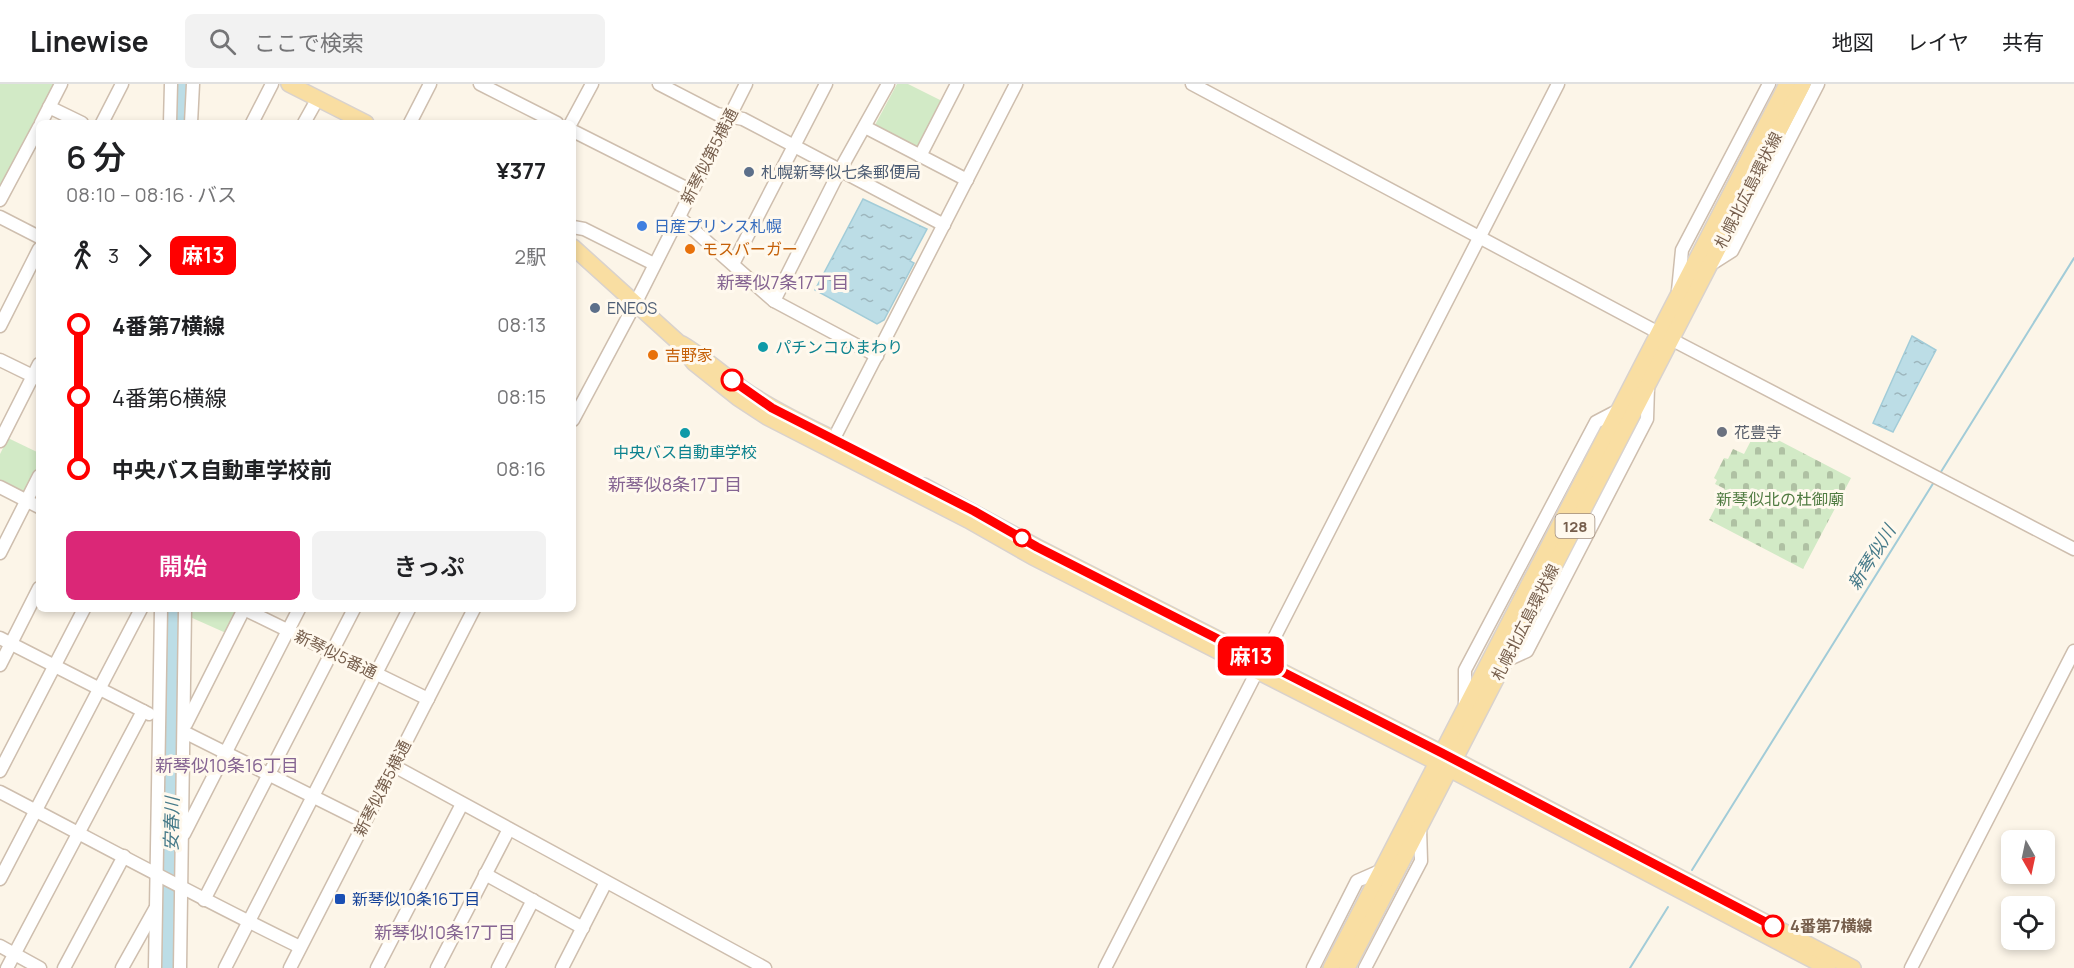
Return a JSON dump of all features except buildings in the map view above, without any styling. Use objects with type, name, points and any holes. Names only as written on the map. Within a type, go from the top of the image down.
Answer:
[{"type":"main road","points":[[289,84],[360,120]]},
{"type":"main road","name":"札幌北広島環状線","points":[[1331,968],[1382,870],[1505,661],[1649,383],[1678,296],[1787,84]]},
{"type":"main road","name":"札幌北広島環状線","points":[[1347,968],[1420,827],[1465,708],[1619,410],[1710,265],[1803,84]]},
{"type":"main road","points":[[576,250],[676,341],[702,355],[772,408],[832,444],[974,511],[1260,666],[1853,968]]},
{"type":"main road","points":[[1445,761],[1828,968]]},
{"type":"street","points":[[42,120],[61,84]]},
{"type":"street","points":[[104,120],[122,84]]},
{"type":"street","points":[[170,120],[171,84]]},
{"type":"street","points":[[191,120],[193,84]]},
{"type":"street","points":[[254,120],[272,84]]},
{"type":"street","points":[[412,120],[430,84]]},
{"type":"street","points":[[480,84],[551,120]]},
{"type":"street","points":[[573,120],[592,84]]},
{"type":"street","points":[[659,84],[717,114],[743,119],[944,225]]},
{"type":"street","name":"新琴似第5横通","points":[[576,414],[635,304],[746,84]]},
{"type":"street","points":[[733,264],[826,84]]},
{"type":"street","points":[[774,301],[840,170],[888,84]]},
{"type":"street","points":[[920,156],[957,84]]},
{"type":"street","points":[[832,444],[1016,84]]},
{"type":"street","points":[[1192,84],[2074,549]]},
{"type":"street","points":[[1105,968],[1558,84]]},
{"type":"street","points":[[1678,296],[1682,250],[1769,84]]},
{"type":"street","points":[[1710,265],[1732,251],[1818,84]]},
{"type":"street","points":[[306,120],[318,98]]},
{"type":"street","points":[[49,107],[76,120]]},
{"type":"street","points":[[865,127],[967,180]]},
{"type":"street","points":[[0,200],[36,132]]},
{"type":"street","points":[[576,133],[692,191]]},
{"type":"street","points":[[0,217],[36,235]]},
{"type":"street","points":[[678,217],[774,301],[878,356]]},
{"type":"street","points":[[576,228],[584,229],[654,264]]},
{"type":"street","points":[[0,326],[36,255]]},
{"type":"street","points":[[0,360],[36,378],[0,441]]},
{"type":"street","points":[[0,553],[36,482]]},
{"type":"street","points":[[0,488],[36,506]]},
{"type":"street","points":[[0,665],[6,641],[36,593]]},
{"type":"street","points":[[0,771],[82,612]]},
{"type":"street","points":[[0,879],[139,612]]},
{"type":"street","points":[[155,968],[156,908],[161,876],[158,718],[161,612]]},
{"type":"street","points":[[180,968],[179,887],[182,838],[185,612]]},
{"type":"street","points":[[184,730],[243,612]]},
{"type":"street","name":"新琴似5番通","points":[[250,612],[428,699]]},
{"type":"street","points":[[182,838],[298,612]]},
{"type":"street","points":[[204,900],[352,612]]},
{"type":"street","points":[[225,968],[407,612]]},
{"type":"street","name":"新琴似第5横通","points":[[290,968],[472,612]]},
{"type":"street","points":[[6,641],[158,718]]},
{"type":"street","points":[[1911,968],[2074,651]]},
{"type":"street","points":[[7,968],[143,711]]},
{"type":"street","points":[[184,730],[225,753],[364,822]]},
{"type":"street","points":[[394,766],[765,968]]},
{"type":"street","points":[[0,792],[204,900],[300,947]]},
{"type":"street","points":[[377,968],[462,804]]},
{"type":"street","points":[[1365,968],[1421,861],[1420,827]]},
{"type":"street","points":[[437,968],[509,829]]},
{"type":"street","points":[[64,968],[124,856]]},
{"type":"street","points":[[1313,968],[1357,881],[1382,870]]},
{"type":"street","points":[[485,874],[583,928]]},
{"type":"street","points":[[562,968],[606,882]]},
{"type":"street","points":[[498,968],[533,900]]},
{"type":"street","points":[[122,968],[156,908]]},
{"type":"street","points":[[0,946],[40,968]]},
{"type":"green space","points":[[0,84],[54,84],[0,189]]},
{"type":"green space","points":[[897,84],[908,84],[942,101],[919,148],[875,125]]},
{"type":"green space","name":"新琴似北の杜御廟","points":[[1757,429],[1851,478],[1803,569],[1709,520],[1725,489],[1715,484],[1717,480],[1714,478],[1724,458],[1728,459],[1733,449],[1744,454]]},
{"type":"green space","points":[[8,438],[36,452],[36,473],[26,493],[0,480],[0,454]]},
{"type":"green space","points":[[190,612],[236,612],[226,633],[190,617]]},
{"type":"water","points":[[863,199],[927,229],[910,261],[914,263],[884,320],[877,324],[815,290]]},
{"type":"water","points":[[1912,336],[1936,350],[1893,432],[1873,423]]},
{"type":"waterway","name":"安春川","points":[[179,120],[180,84]]},
{"type":"waterway","name":"新琴似川","points":[[1939,475],[2074,258]]},
{"type":"waterway","name":"新琴似川","points":[[1692,870],[1934,482]]},
{"type":"waterway","name":"安春川","points":[[169,968],[175,612]]},
{"type":"waterway","name":"新琴似川","points":[[1630,968],[1668,907]]},
{"type":"bus line","name":"麻13","points":[[732,380],[772,408],[974,511],[1037,547],[1442,753],[1773,926]]},
{"type":"place","name":"札幌新琴似七条郵便局","points":[[749,172]]},
{"type":"place","name":"日産プリンス札幌","points":[[642,226]]},
{"type":"place","name":"モスバーガー","points":[[690,249]]},
{"type":"place","name":"ENEOS","points":[[595,308]]},
{"type":"place","name":"パチンコひまわり","points":[[763,347]]},
{"type":"place","name":"吉野家","points":[[653,355]]},
{"type":"place","name":"花豊寺","points":[[1722,432]]},
{"type":"place","name":"中央バス自動車学校","points":[[685,433]]},
{"type":"place","name":"新琴似10条16丁目","points":[[340,899]]},
{"type":"place","name":"4番第7横線","points":[[1773,926]]},
{"type":"district","name":"新琴似7条17丁目","points":[[783,282]]},
{"type":"district","name":"新琴似8条17丁目","points":[[675,484]]},
{"type":"district","name":"新琴似10条16丁目","points":[[227,765]]},
{"type":"district","name":"新琴似10条17丁目","points":[[445,932]]}]
